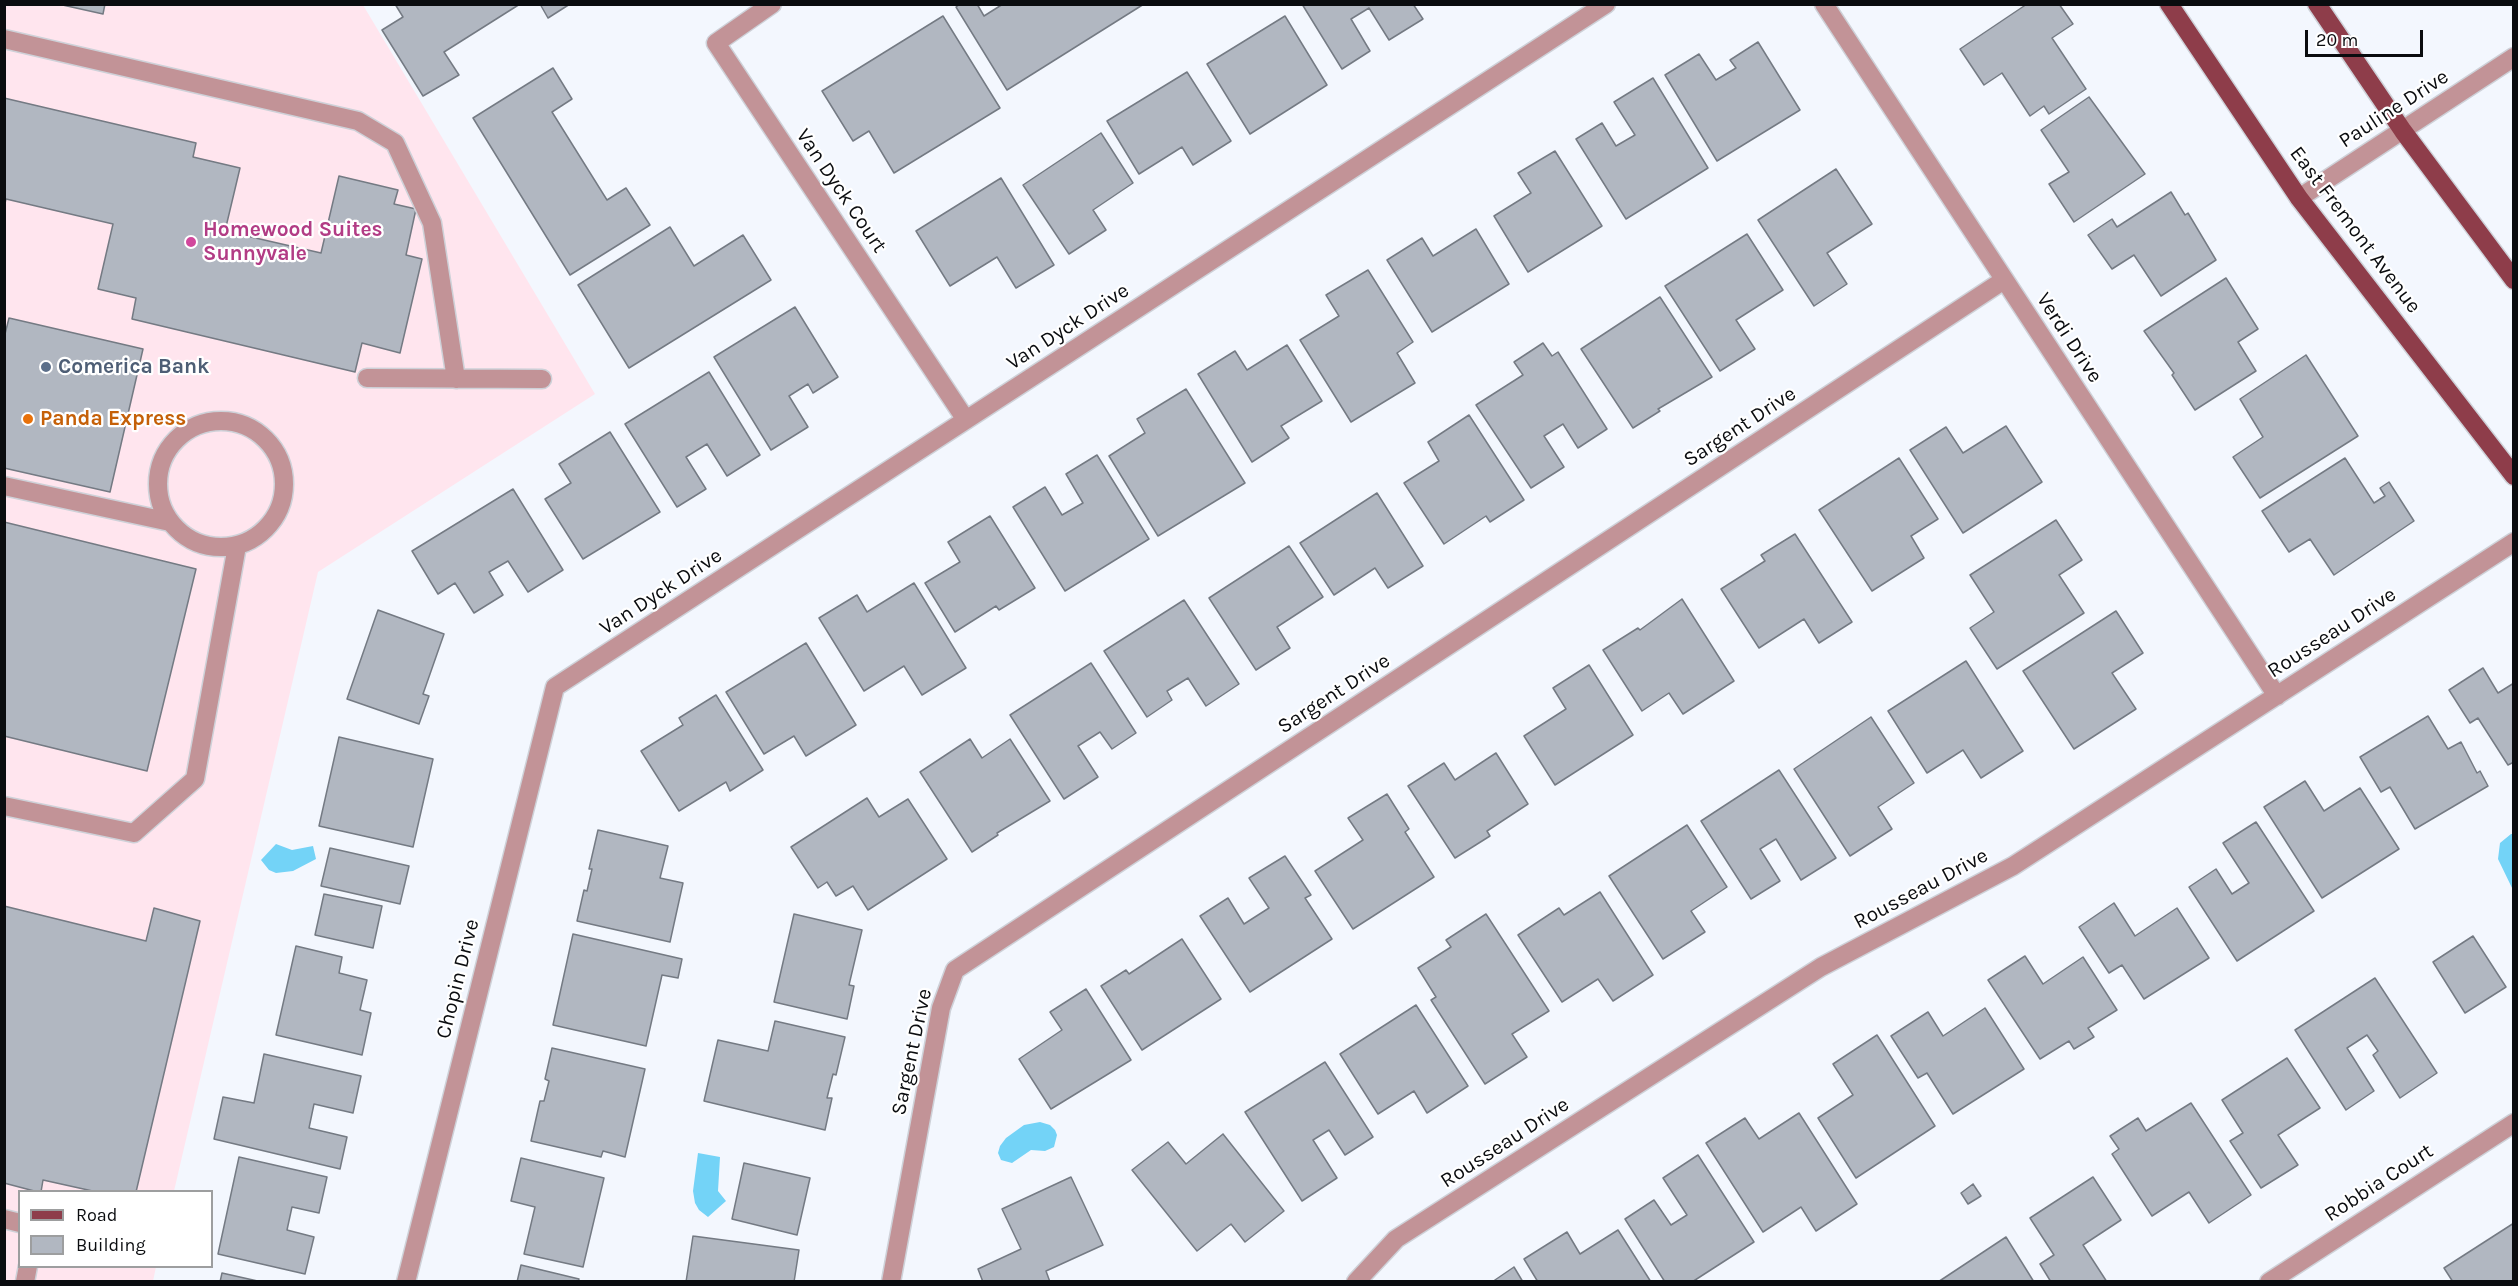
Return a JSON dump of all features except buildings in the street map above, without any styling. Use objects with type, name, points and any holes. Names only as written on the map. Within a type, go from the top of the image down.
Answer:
[{"type":"main road","name":"East Fremont Avenue","points":[[2169,4],[2299,198],[2514,476]]},
{"type":"main road","points":[[2317,4],[2403,131],[2514,280]]},
{"type":"street","name":"Van Dyck Court","points":[[772,4],[716,43],[966,420]]},
{"type":"street","name":"Van Dyck Drive","points":[[555,687],[1606,4]]},
{"type":"street","name":"Verdi Drive","points":[[1824,4],[2277,696]]},
{"type":"street","points":[[4,39],[358,121],[395,143],[432,223],[456,379]]},
{"type":"street","name":"Pauline Drive","points":[[2299,198],[2514,57]]},
{"type":"street","name":"Sargent Drive","points":[[891,1281],[941,1008],[955,970],[2004,280]]},
{"type":"street","points":[[367,378],[543,379]]},
{"type":"street","points":[[212,420],[234,421],[255,429],[264,437],[281,461],[285,483],[281,506],[271,524],[254,539],[237,546],[214,548],[193,541],[178,532],[159,502],[157,486],[160,464],[174,439],[192,426],[212,420]]},
{"type":"street","points":[[4,486],[170,522]]},
{"type":"street","name":"Rousseau Drive","points":[[1356,1281],[1396,1239],[1821,967],[2013,866],[2514,542]]},
{"type":"street","points":[[4,806],[134,833],[195,779],[237,546]]},
{"type":"street","name":"Chopin Drive","points":[[405,1281],[555,687]]},
{"type":"street","name":"Robbia Court","points":[[2269,1281],[2514,1123]]},
{"type":"shaded area","points":[[5,5],[363,5],[595,394],[318,572],[174,1190],[18,1190],[18,1268],[156,1268],[153,1281],[5,1282]]},
{"type":"water","points":[[2514,834],[2513,890],[2498,859],[2500,843]]},
{"type":"water","points":[[276,844],[292,850],[313,846],[316,859],[293,871],[276,873],[269,870],[261,860]]},
{"type":"water","points":[[1040,1122],[1050,1125],[1055,1130],[1057,1135],[1054,1147],[1045,1151],[1031,1150],[1012,1163],[1001,1160],[998,1153],[1006,1138],[1024,1125]]},
{"type":"water","points":[[698,1153],[720,1157],[718,1191],[726,1201],[708,1217],[699,1210],[693,1191]]},
{"type":"place","name":"Homewood Suites Sunnyvale","points":[[191,242]]},
{"type":"place","name":"Comerica Bank","points":[[46,367]]},
{"type":"place","name":"Panda Express","points":[[28,419]]}]
